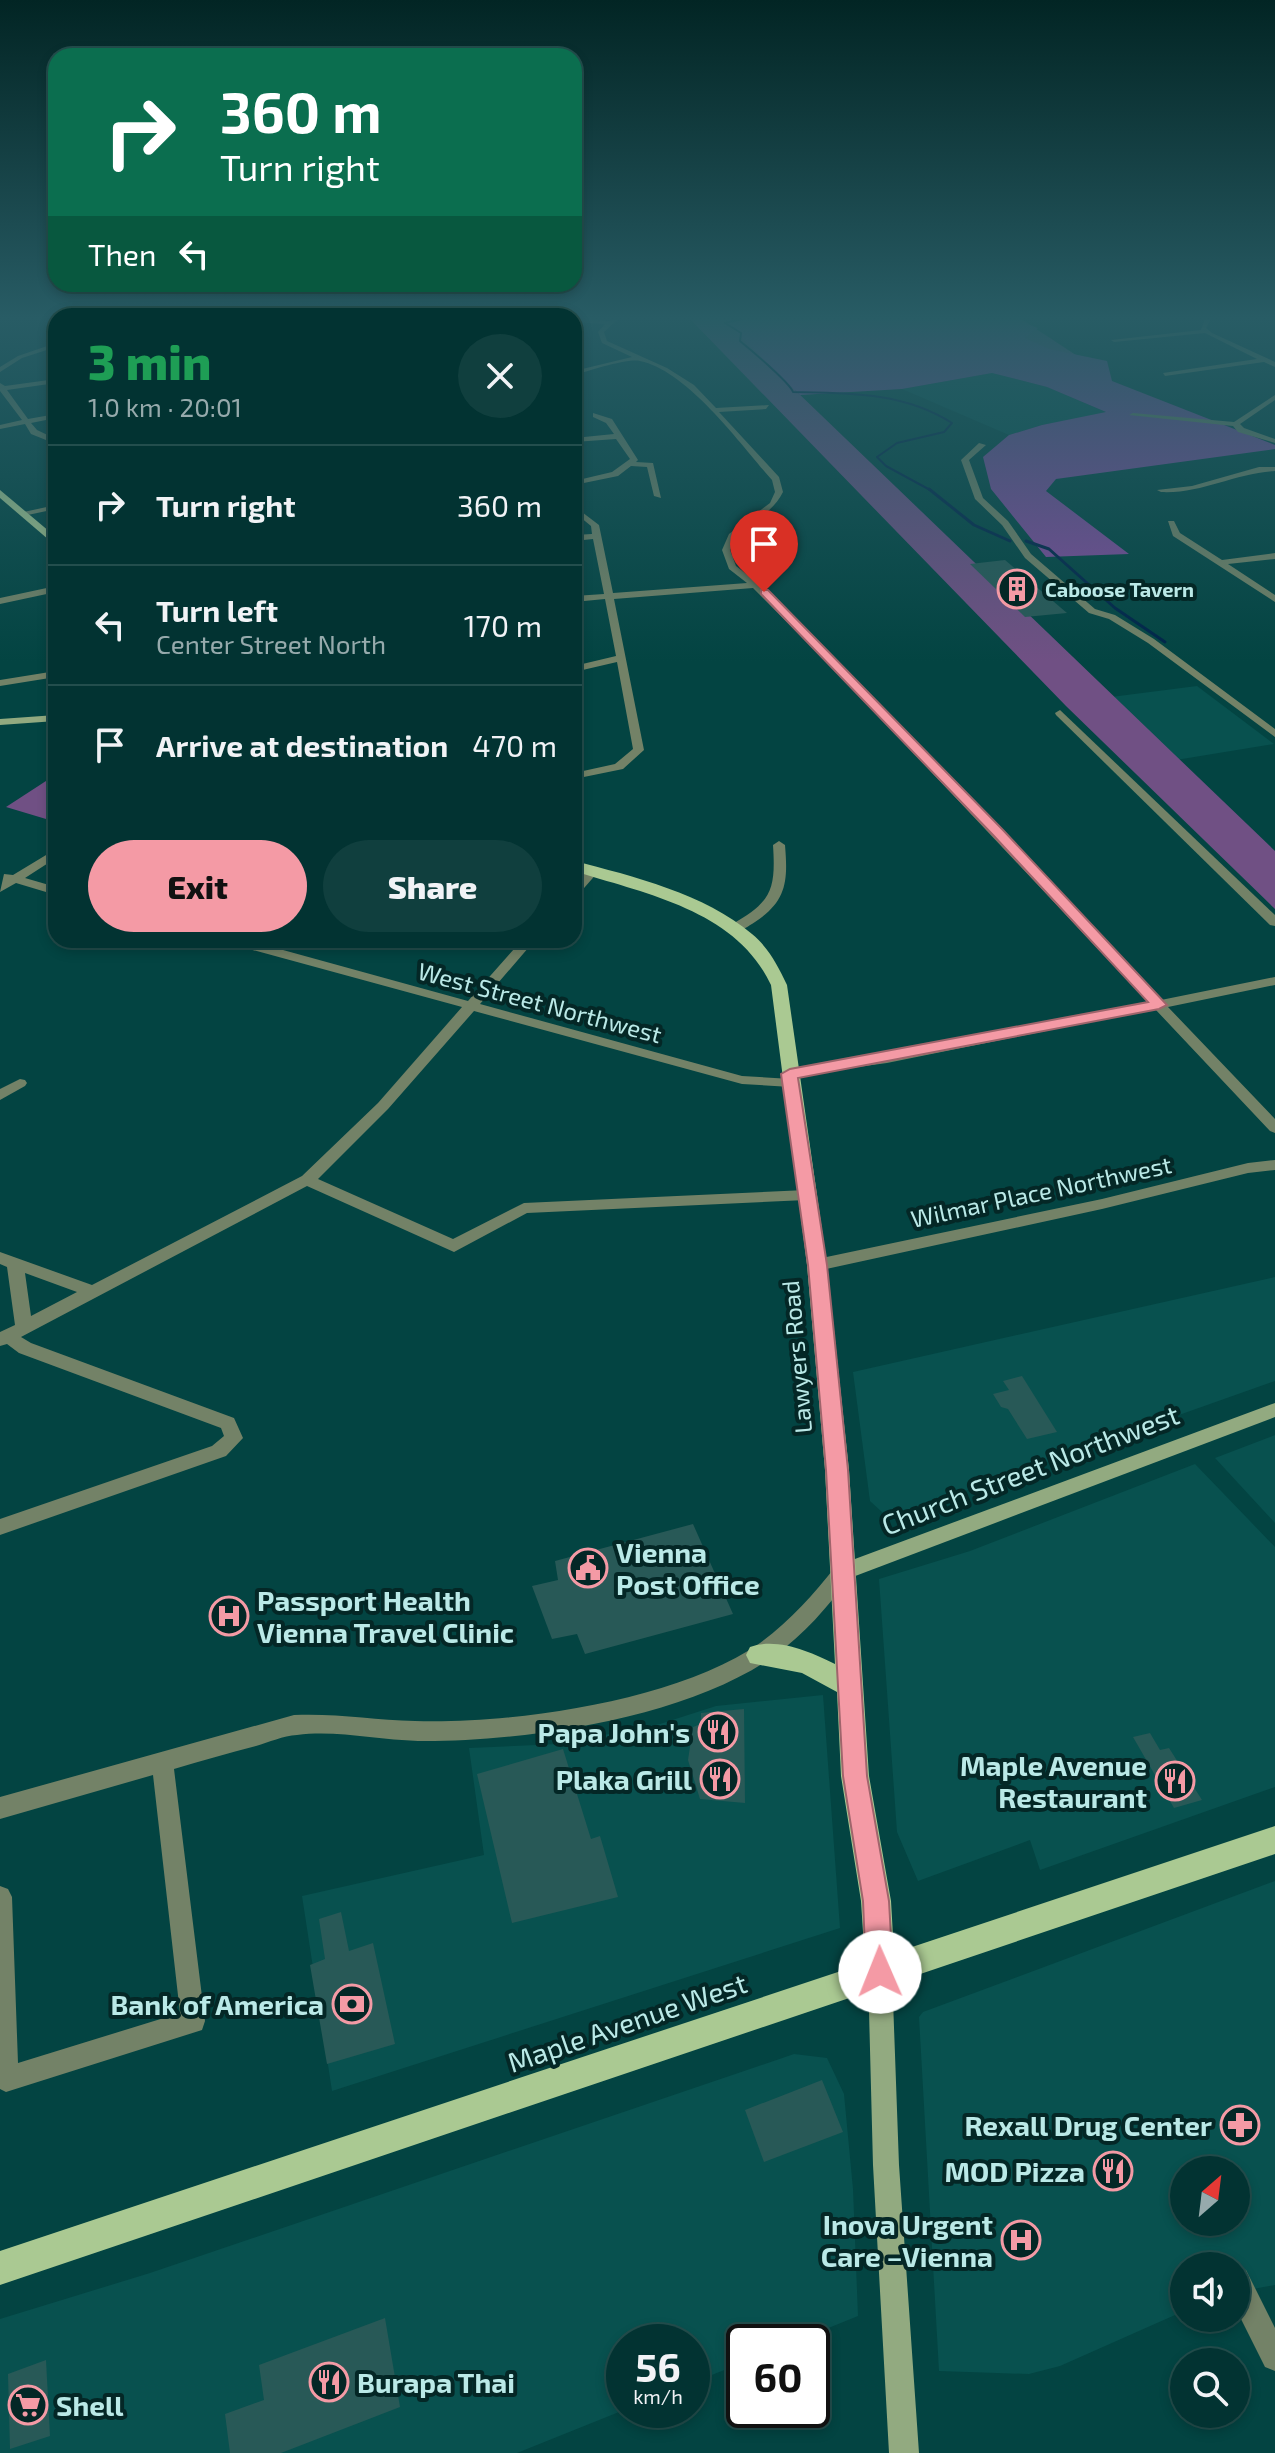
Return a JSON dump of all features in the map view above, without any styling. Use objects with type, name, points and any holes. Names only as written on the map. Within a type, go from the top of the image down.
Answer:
[{"type":"main road","points":[[0,493],[48,536]]},
{"type":"main road","name":"Lawyers Road","points":[[582,869],[694,908],[736,928],[758,945],[774,966],[817,1265],[843,1572],[855,1776],[876,1901],[880,1972]]},
{"type":"main road","points":[[759,1655],[790,1657],[813,1663],[850,1686]]},
{"type":"main road","name":"Maple Avenue West","points":[[0,2268],[1275,1840]]},
{"type":"street","points":[[618,433],[634,456],[632,464]]},
{"type":"street","points":[[736,433],[779,485],[773,504],[739,529],[728,543],[727,558],[732,567],[845,674],[1275,1128]]},
{"type":"street","points":[[1252,433],[1275,441]]},
{"type":"street","points":[[582,439],[620,436]]},
{"type":"street","points":[[982,445],[965,460],[966,469],[979,499],[1005,523],[1028,556],[1092,611],[1112,617],[1151,641],[1275,734]]},
{"type":"street","points":[[582,481],[615,474],[632,464],[650,465],[658,496]]},
{"type":"street","points":[[1161,490],[1196,490],[1241,471],[1275,469]]},
{"type":"street","points":[[23,513],[48,508]]},
{"type":"street","points":[[582,513],[591,519],[598,536],[639,750],[619,767],[582,774]]},
{"type":"street","points":[[1171,523],[1176,534],[1275,599]]},
{"type":"street","points":[[582,537],[598,536]]},
{"type":"street","points":[[1219,563],[1275,556]]},
{"type":"street","points":[[582,598],[754,585]]},
{"type":"street","points":[[0,601],[48,591]]},
{"type":"street","points":[[582,667],[622,658]]},
{"type":"street","points":[[0,683],[48,675]]},
{"type":"street","points":[[1060,713],[1275,922]]},
{"type":"street","points":[[0,722],[48,719]]},
{"type":"street","points":[[736,928],[767,909],[780,892],[779,845]]},
{"type":"street","points":[[0,888],[48,858]]},
{"type":"street","points":[[582,883],[592,872]]},
{"type":"street","points":[[0,875],[48,889]]},
{"type":"street","name":"West Street Northwest","points":[[260,948],[742,1080],[790,1079],[1275,981]]},
{"type":"street","points":[[11,1334],[307,1180],[383,1106],[522,948]]},
{"type":"street","points":[[0,1095],[20,1083]]},
{"type":"street","name":"Wilmar Place Northwest","points":[[817,1265],[1090,1207],[1248,1168],[1275,1165]]},
{"type":"street","points":[[307,1180],[454,1246],[463,1244],[524,1208],[806,1195]]},
{"type":"street","points":[[0,1527],[219,1451],[234,1438],[228,1423],[25,1348],[11,1334],[8,1261],[94,1292]]},
{"type":"street","name":"Church Street Northwest","points":[[843,1572],[1275,1410]]},
{"type":"street","points":[[0,1808],[294,1725],[316,1723],[376,1730],[433,1731],[579,1716],[669,1694],[759,1655],[790,1634],[816,1609],[843,1572]]},
{"type":"street","points":[[0,1897],[6,2079],[193,2021],[162,1762]]},
{"type":"street","points":[[880,1972],[886,2165],[904,2453]]},
{"type":"street","points":[[1250,2308],[1275,2357]]},
{"type":"shaded area","points":[[801,433],[840,433],[1275,851],[1275,909],[1066,706]]},
{"type":"shaded area","points":[[1246,433],[1275,445],[1275,449],[1056,479],[1046,491],[1129,554],[1046,557],[991,489],[983,457],[1009,435]]},
{"type":"shaded area","points":[[1197,686],[1274,744],[1176,760],[1111,697]]},
{"type":"shaded area","points":[[46,781],[48,781],[48,820],[6,807]]},
{"type":"shaded area","points":[[1275,1277],[1275,1381],[897,1515],[883,1513],[870,1501],[853,1372]]},
{"type":"shaded area","points":[[1275,1435],[1275,1523],[1215,1458]]},
{"type":"shaded area","points":[[1195,1464],[1275,1547],[1275,1787],[1040,1870],[1030,1840],[918,1881],[897,1832],[879,1579],[970,1551]]},
{"type":"shaded area","points":[[823,1695],[840,1928],[332,2091],[302,1896],[484,1855],[469,1748],[558,1744],[660,1724],[716,1706]]},
{"type":"shaded area","points":[[1275,1881],[1275,2285],[1250,2289],[1250,2252],[1170,2252],[1170,2317],[1060,2366],[1029,2374],[939,2371],[919,2017],[923,2012]]},
{"type":"shaded area","points":[[794,2054],[827,2058],[844,2094],[853,2189],[858,2316],[830,2327],[830,2324],[726,2324],[726,2369],[710,2376],[710,2324],[606,2324],[606,2417],[517,2453],[0,2453],[0,2319],[150,2273]]},
{"type":"building","name":"Caboose Tavern","points":[[1005,560],[1067,613],[1025,617],[970,564]]},
{"type":"building","points":[[1022,1376],[1057,1432],[1027,1439],[1008,1409],[1001,1407],[993,1394],[1009,1390],[1003,1381]]},
{"type":"building","name":"Vienna Post Office","points":[[693,1524],[733,1614],[585,1654],[577,1634],[552,1639],[532,1586],[558,1580],[555,1561]]},
{"type":"building","points":[[744,1709],[745,1803],[700,1799],[688,1760],[693,1727],[701,1724],[701,1713]]},
{"type":"building","name":"Maple Avenue Restaurant","points":[[1150,1733],[1160,1750],[1169,1748],[1202,1800],[1174,1808],[1133,1737]]},
{"type":"building","points":[[563,1749],[591,1839],[600,1836],[618,1897],[512,1923],[477,1774]]},
{"type":"building","name":"Bank of America","points":[[341,1912],[349,1951],[373,1943],[395,2044],[327,2064],[310,1965],[325,1959],[319,1919]]},
{"type":"building","points":[[822,2080],[843,2132],[764,2162],[745,2110]]},
{"type":"building","name":"Burapa Thai","points":[[385,2318],[400,2407],[281,2453],[230,2453],[225,2414],[264,2400],[259,2365]]},
{"type":"building","name":"Shell","points":[[46,2360],[50,2436],[10,2449],[8,2374]]},
{"type":"waterway","points":[[930,490],[886,466],[877,457],[897,443],[938,433]]},
{"type":"waterway","points":[[930,490],[974,525],[1010,541]]},
{"type":"waterway","points":[[1026,541],[1049,549],[1115,608],[1165,642]]},
{"type":"place","name":"Caboose Tavern","points":[[1017,589]]},
{"type":"place","name":"Vienna Post Office","points":[[588,1568]]},
{"type":"place","name":"Passport Health Vienna Travel Clinic","points":[[229,1616]]},
{"type":"place","name":"Papa John's","points":[[718,1732]]},
{"type":"place","name":"Plaka Grill","points":[[720,1779]]},
{"type":"place","name":"Maple Avenue Restaurant","points":[[1175,1781]]},
{"type":"place","name":"Bank of America","points":[[352,2004]]},
{"type":"place","name":"Rexall Drug Center","points":[[1240,2125]]},
{"type":"place","name":"MOD Pizza","points":[[1113,2171]]},
{"type":"place","name":"Inova Urgent Care –Vienna","points":[[1021,2240]]},
{"type":"place","name":"Burapa Thai","points":[[329,2382]]},
{"type":"place","name":"Shell","points":[[28,2405]]},
{"type":"route","points":[[764,592],[998,832],[1159,1005],[887,1059],[790,1074],[817,1265],[837,1470],[855,1776],[876,1901],[880,1972]]}]
